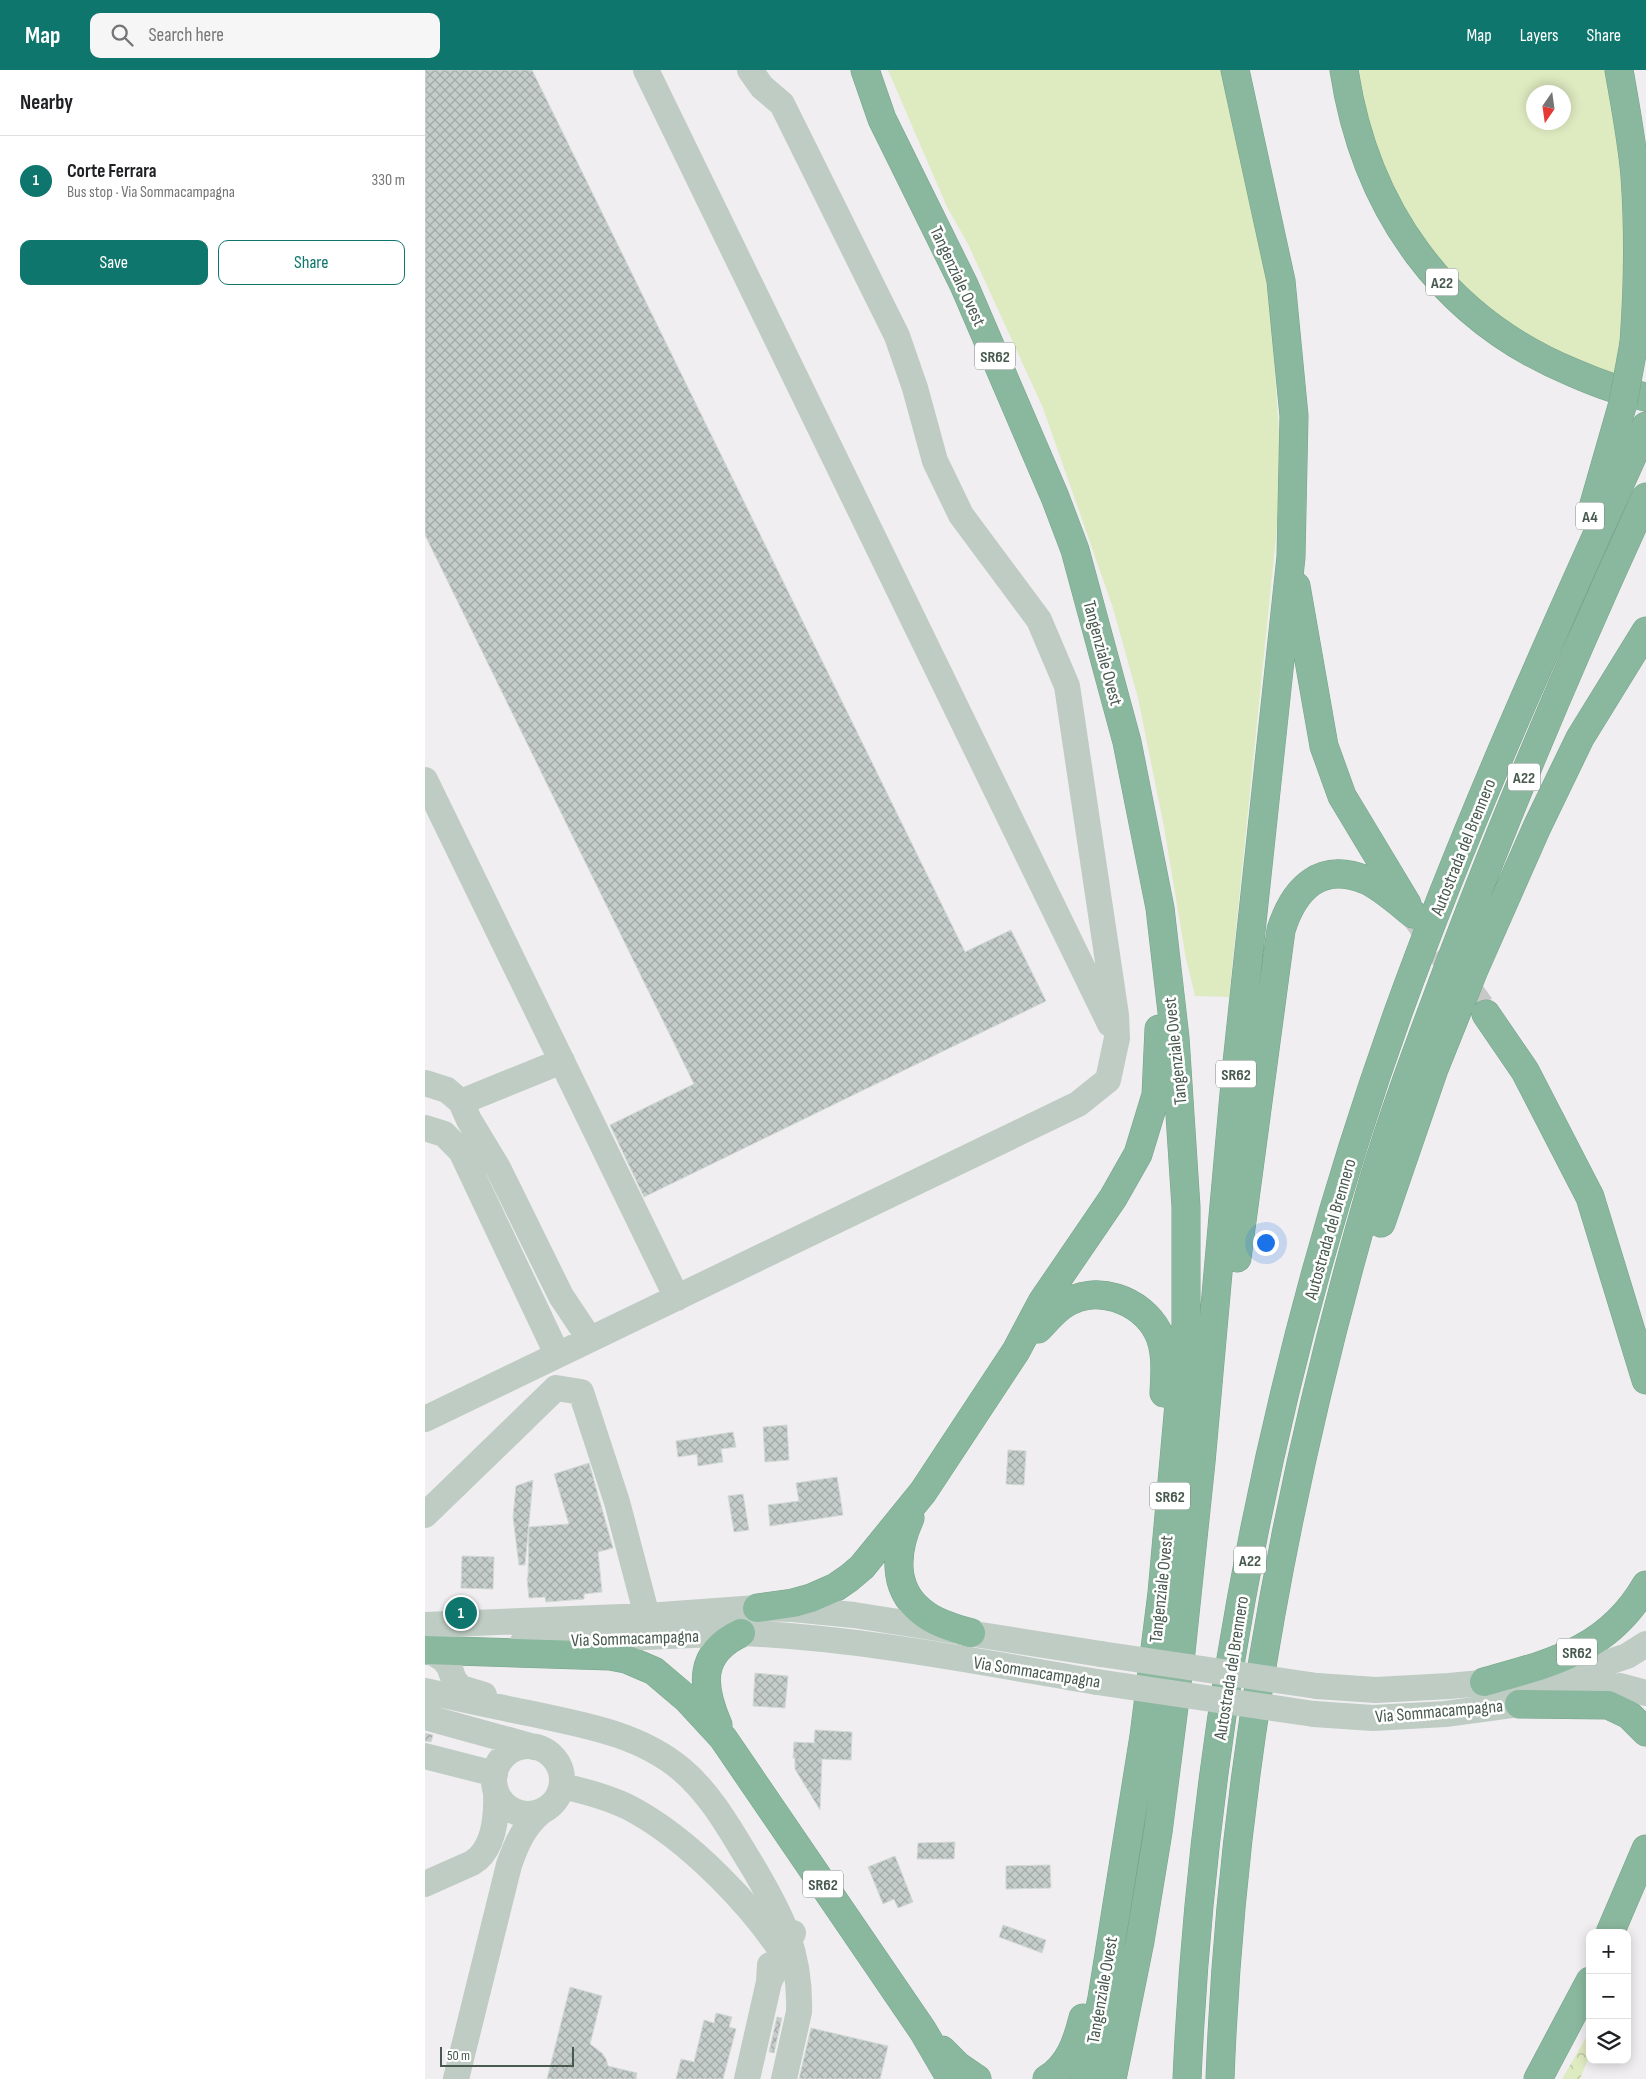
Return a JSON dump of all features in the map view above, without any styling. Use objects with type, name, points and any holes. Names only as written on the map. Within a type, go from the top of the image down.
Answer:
[{"type":"highway","points":[[851,70],[882,119]]},
{"type":"highway","name":"Tangenziale Ovest","points":[[865,70],[882,119],[964,285],[1055,497],[1075,550],[1127,742],[1160,908],[1179,1082],[1187,1207],[1186,1326],[1161,1593],[1144,1736],[1102,1998],[1085,2079]]},
{"type":"highway","name":"Tangenziale Ovest","points":[[1113,2076],[1140,1941],[1158,1832],[1181,1652],[1201,1462],[1236,1072],[1291,557],[1294,416],[1281,282],[1235,70]]},
{"type":"highway","name":"A22","points":[[1344,70],[1356,132],[1370,171],[1387,206],[1407,239],[1451,292],[1497,332],[1526,350],[1634,400]]},
{"type":"highway","name":"A4","points":[[1556,630],[1611,448],[1634,400],[1634,343],[1638,263],[1637,213],[1635,174],[1619,70]]},
{"type":"highway","name":"Autostrada del Brennero","points":[[1187,2079],[1193,1974],[1203,1875],[1218,1750],[1233,1652],[1256,1526],[1308,1303],[1352,1153],[1399,1012],[1450,876],[1510,732],[1646,426]]},
{"type":"highway","name":"Autostrada del Brennero","points":[[1220,2079],[1223,1984],[1251,1726],[1291,1502],[1321,1378],[1374,1181],[1413,1062],[1492,852],[1646,497]]},
{"type":"highway","name":"SR62","points":[[1201,1462],[1230,1306],[1281,930],[1286,913],[1293,900],[1309,884],[1323,877],[1339,875],[1366,880],[1413,914],[1342,796],[1324,746],[1291,557]]},
{"type":"highway","points":[[1251,1726],[1299,1531],[1385,1206],[1434,1070],[1473,972],[1529,845],[1580,738],[1646,630]]},
{"type":"highway","name":"SR62","points":[[757,1608],[793,1603],[811,1598],[836,1587],[862,1566],[923,1492],[1016,1351],[1042,1302],[1113,1198],[1138,1154],[1156,1095],[1158,1074],[1160,908]]},
{"type":"highway","points":[[1486,1014],[1525,1071],[1590,1198],[1646,1380]]},
{"type":"highway","name":"SR62","points":[[1016,1351],[1062,1305],[1073,1299],[1087,1296],[1101,1295],[1129,1302],[1150,1320],[1158,1332],[1163,1345],[1165,1362],[1153,1506],[1161,1593]]},
{"type":"highway","name":"SR62","points":[[923,1492],[902,1536],[898,1562],[901,1582],[921,1611],[947,1625],[971,1633]]},
{"type":"highway","name":"SR62","points":[[1484,1682],[1555,1662],[1583,1649],[1616,1625],[1639,1598],[1646,1585]]},
{"type":"highway","name":"SR62","points":[[723,1738],[708,1703],[706,1693],[707,1673],[710,1662],[719,1646],[725,1640],[741,1633]]},
{"type":"highway","name":"SR62","points":[[426,1643],[610,1656],[626,1659],[654,1671],[673,1686],[723,1738],[923,2031],[951,2079]]},
{"type":"highway","points":[[1519,1704],[1608,1706],[1629,1715],[1646,1732]]},
{"type":"highway","name":"SR62","points":[[1047,2079],[1062,2066],[1077,2039],[1127,1845]]},
{"type":"highway","points":[[1612,1929],[1646,1849]]},
{"type":"highway","points":[[1537,2079],[1586,1988]]},
{"type":"highway","name":"SR62","points":[[923,2031],[958,2066],[977,2079]]},
{"type":"street","points":[[646,70],[1117,1038]]},
{"type":"street","points":[[425,1419],[589,1338],[677,1298],[1078,1104],[1108,1080],[1117,1038],[1116,1015],[1067,686],[1039,620],[961,516],[935,461],[915,388],[897,336],[782,104],[762,87],[750,70]]},
{"type":"street","points":[[425,780],[677,1298]]},
{"type":"street","points":[[461,1102],[562,1061]]},
{"type":"street","points":[[425,1083],[447,1090],[461,1102],[469,1120],[498,1168],[561,1296],[589,1338]]},
{"type":"street","points":[[425,1128],[444,1134],[461,1151],[557,1354]]},
{"type":"street","name":"Via Sommacampagna","points":[[425,1515],[556,1388],[581,1392],[617,1502],[647,1616]]},
{"type":"street","name":"Via Sommacampagna","points":[[426,1643],[647,1616],[757,1608],[825,1612],[1317,1686],[1376,1690],[1547,1677],[1600,1666],[1627,1656],[1646,1644]]},
{"type":"street","name":"Via Sommacampagna","points":[[426,1643],[741,1633],[856,1643],[1097,1682],[1313,1714],[1373,1718],[1445,1714],[1519,1704],[1620,1686],[1646,1693]]},
{"type":"street","points":[[426,1643],[449,1666],[457,1684],[466,1691],[609,1723],[652,1740],[685,1759],[708,1781],[720,1796],[786,1901],[794,1918],[795,1924],[787,1948],[769,1982]]},
{"type":"street","points":[[425,1692],[600,1730],[642,1744],[667,1759],[694,1781],[717,1810],[783,1920],[787,1948]]},
{"type":"street","points":[[425,1717],[547,1752],[560,1766],[562,1786],[558,1797],[551,1806],[541,1812],[528,1825],[520,1838],[509,1865],[456,2079]]},
{"type":"street","points":[[425,1884],[480,1859],[486,1851],[497,1812],[495,1783],[498,1764],[505,1755],[521,1748],[537,1748]]},
{"type":"street","points":[[425,1756],[495,1783],[507,1808],[518,1813],[530,1814],[541,1812]]},
{"type":"street","points":[[562,1786],[588,1792],[613,1801],[629,1808],[670,1833],[734,1892],[787,1948],[796,1962],[799,2012],[784,2079]]},
{"type":"street","points":[[747,2079],[771,1970],[767,1941],[752,1913]]},
{"type":"green space","points":[[888,70],[1222,70],[1245,160],[1269,285],[1282,478],[1229,997],[1195,996],[1186,959],[1164,827],[1138,698],[1113,608],[1043,408],[968,244],[947,207]]},
{"type":"green space","points":[[1355,70],[1611,70],[1617,100],[1629,293],[1616,379],[1570,363],[1494,318],[1431,256],[1386,183]]},
{"type":"green space","points":[[1586,2038],[1586,2064],[1580,2079],[1562,2079]]},
{"type":"building","points":[[425,70],[532,70],[965,952],[1011,930],[1046,1001],[644,1197],[610,1125],[694,1084],[425,535]]},
{"type":"building","points":[[787,1425],[789,1460],[765,1462],[763,1427]]},
{"type":"building","points":[[733,1432],[736,1447],[721,1449],[723,1462],[698,1466],[697,1454],[678,1457],[676,1441]]},
{"type":"building","points":[[1008,1450],[1026,1451],[1024,1485],[1006,1484]]},
{"type":"building","points":[[589,1463],[613,1548],[598,1552],[602,1592],[584,1594],[584,1599],[546,1602],[545,1597],[529,1598],[527,1578],[529,1527],[569,1524],[554,1474]]},
{"type":"building","points":[[837,1477],[843,1515],[770,1526],[768,1505],[799,1501],[796,1483]]},
{"type":"building","points":[[533,1480],[525,1565],[519,1565],[513,1517],[516,1486]]},
{"type":"building","points":[[743,1494],[749,1530],[734,1532],[728,1496]]},
{"type":"building","points":[[462,1556],[494,1557],[493,1589],[461,1588]]},
{"type":"building","points":[[755,1673],[788,1676],[785,1708],[753,1706]]},
{"type":"building","points":[[815,1730],[852,1732],[851,1760],[822,1759],[820,1810],[795,1769],[795,1758],[793,1758],[794,1742],[814,1743]]},
{"type":"building","points":[[425,1733],[433,1735],[431,1742],[425,1741]]},
{"type":"building","points":[[955,1842],[954,1859],[917,1859],[918,1843]]},
{"type":"building","points":[[895,1856],[913,1902],[898,1908],[894,1899],[883,1904],[868,1867]]},
{"type":"building","points":[[1050,1865],[1051,1888],[1006,1889],[1006,1866]]},
{"type":"building","points":[[1003,1925],[1046,1940],[1042,1953],[999,1937]]},
{"type":"building","points":[[570,1987],[602,1996],[590,2044],[602,2053],[608,2066],[637,2073],[636,2079],[547,2079]]},
{"type":"building","points":[[716,2013],[732,2017],[729,2027],[736,2029],[723,2079],[676,2079],[681,2059],[694,2062],[704,2020],[714,2023]]},
{"type":"building","points":[[777,2017],[782,2018],[774,2053],[769,2052]]},
{"type":"building","points":[[811,2028],[888,2046],[880,2079],[799,2079]]},
{"type":"tunnel","points":[[1415,916],[1486,1014]]},
{"type":"place","name":"Corte Ferrara","points":[[461,1613]]}]
